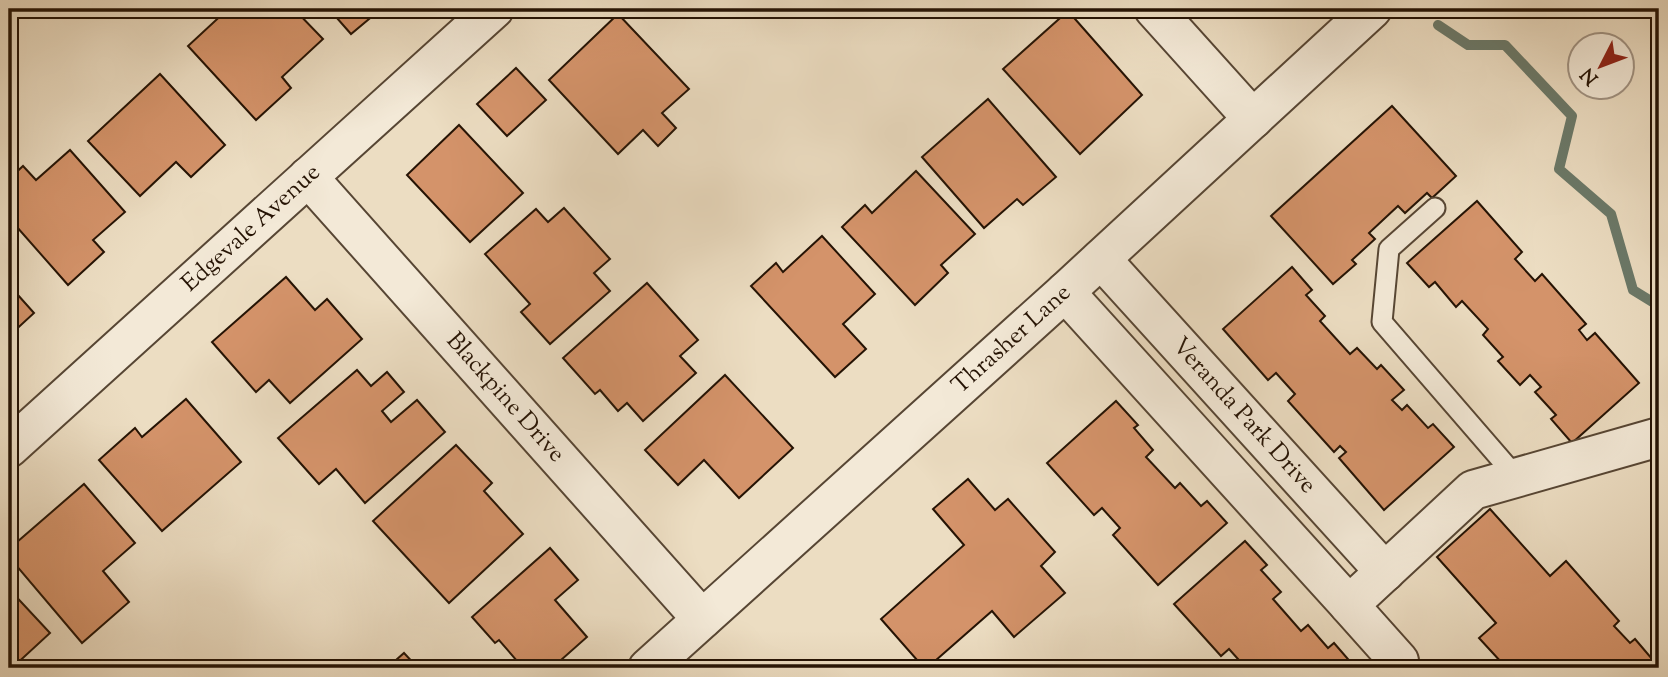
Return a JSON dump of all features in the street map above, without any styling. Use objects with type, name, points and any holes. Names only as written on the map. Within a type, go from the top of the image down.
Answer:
[{"type":"street","name":"Edgevale Avenue","points":[[9,448],[494,9]]},
{"type":"street","points":[[1154,9],[1253,119]]},
{"type":"street","name":"Thrasher Lane","points":[[648,668],[1066,292],[1372,9]]},
{"type":"street","name":"Blackpine Drive","points":[[308,177],[702,619]]},
{"type":"street","name":"Veranda Park Drive","points":[[1101,260],[1385,572]]},
{"type":"street","name":"Veranda Park Drive","points":[[1066,292],[1399,661],[1391,668]]},
{"type":"street","points":[[1349,605],[1473,490],[1659,437]]},
{"type":"lane","points":[[1436,208],[1389,249],[1382,322],[1517,478]]},
{"type":"building","points":[[228,9],[294,9],[323,39],[282,77],[291,88],[256,120],[188,46]]},
{"type":"building","points":[[329,9],[381,9],[351,34]]},
{"type":"building","points":[[1068,11],[1142,95],[1080,154],[1003,69]]},
{"type":"building","points":[[618,14],[689,89],[662,113],[676,128],[658,146],[643,130],[618,154],[549,80]]},
{"type":"building","points":[[516,68],[546,100],[507,136],[477,104]]},
{"type":"building","points":[[160,74],[225,145],[191,177],[176,162],[140,196],[88,141]]},
{"type":"building","points":[[988,99],[1056,177],[1023,205],[1017,199],[984,228],[922,157]]},
{"type":"building","points":[[1392,106],[1456,176],[1432,198],[1427,193],[1405,213],[1398,206],[1369,233],[1375,239],[1352,260],[1356,264],[1333,284],[1271,216]]},
{"type":"building","points":[[459,125],[523,193],[470,242],[407,175]]},
{"type":"building","points":[[70,150],[125,212],[93,240],[104,252],[68,285],[9,218],[9,179],[23,166],[36,180]]},
{"type":"building","points":[[916,171],[975,234],[941,265],[948,273],[915,305],[842,227],[865,205],[872,213]]},
{"type":"building","points":[[1477,201],[1522,252],[1515,259],[1535,281],[1542,274],[1586,324],[1579,330],[1587,340],[1595,333],[1639,383],[1572,443],[1551,419],[1556,415],[1535,392],[1541,387],[1530,375],[1520,385],[1498,361],[1503,357],[1483,335],[1488,329],[1462,301],[1456,307],[1435,282],[1429,287],[1407,263]]},
{"type":"building","points":[[564,208],[610,259],[594,273],[610,291],[550,344],[521,312],[530,304],[485,254],[536,209],[548,222]]},
{"type":"building","points":[[822,236],[875,294],[843,324],[866,349],[835,377],[751,286],[776,263],[783,272]]},
{"type":"building","points":[[1292,267],[1312,290],[1306,295],[1325,316],[1320,321],[1350,354],[1357,348],[1377,369],[1381,365],[1404,390],[1392,400],[1402,410],[1407,405],[1428,428],[1433,424],[1454,447],[1384,510],[1339,458],[1346,452],[1340,446],[1334,452],[1288,401],[1295,394],[1276,373],[1268,380],[1223,329]]},
{"type":"building","points":[[286,277],[315,310],[327,299],[362,339],[290,403],[269,380],[256,392],[212,342]]},
{"type":"building","points":[[647,283],[698,340],[680,356],[696,373],[643,421],[627,403],[618,411],[600,390],[595,394],[563,358]]},
{"type":"building","points":[[9,285],[34,313],[9,336]]},
{"type":"building","points":[[357,370],[371,386],[387,372],[404,392],[382,411],[391,422],[417,400],[445,432],[365,503],[336,469],[319,484],[278,438]]},
{"type":"building","points":[[725,375],[793,448],[739,498],[704,460],[678,485],[645,450]]},
{"type":"building","points":[[186,399],[241,462],[162,531],[99,460],[135,428],[142,437]]},
{"type":"building","points":[[1116,401],[1138,425],[1134,428],[1153,450],[1146,457],[1175,488],[1180,483],[1201,506],[1207,501],[1227,523],[1158,585],[1113,535],[1120,528],[1102,508],[1094,515],[1047,463]]},
{"type":"building","points":[[456,445],[492,483],[484,491],[523,534],[449,603],[373,521]]},
{"type":"building","points":[[968,479],[995,510],[1008,499],[1055,552],[1041,566],[1065,593],[1014,637],[992,611],[924,668],[881,619],[964,545],[933,509]]},
{"type":"building","points":[[84,484],[135,543],[103,571],[129,602],[82,643],[9,557],[9,549]]},
{"type":"building","points":[[1490,509],[1550,576],[1566,561],[1619,621],[1614,626],[1630,643],[1635,639],[1652,659],[1659,652],[1659,668],[1496,668],[1502,663],[1479,638],[1496,623],[1437,557]]},
{"type":"building","points":[[1245,541],[1267,565],[1261,570],[1281,592],[1273,599],[1301,631],[1308,625],[1328,648],[1334,643],[1354,666],[1246,668],[1229,649],[1221,656],[1174,604]]},
{"type":"building","points":[[550,548],[578,580],[555,600],[587,637],[552,668],[523,668],[499,640],[495,643],[472,617]]},
{"type":"building","points":[[9,589],[50,633],[12,668],[9,668]]},
{"type":"building","points":[[404,653],[418,668],[387,668]]},
{"type":"waterway","points":[[1438,25],[1468,45],[1505,45],[1572,116],[1559,169],[1611,214],[1633,290],[1659,306]]}]
